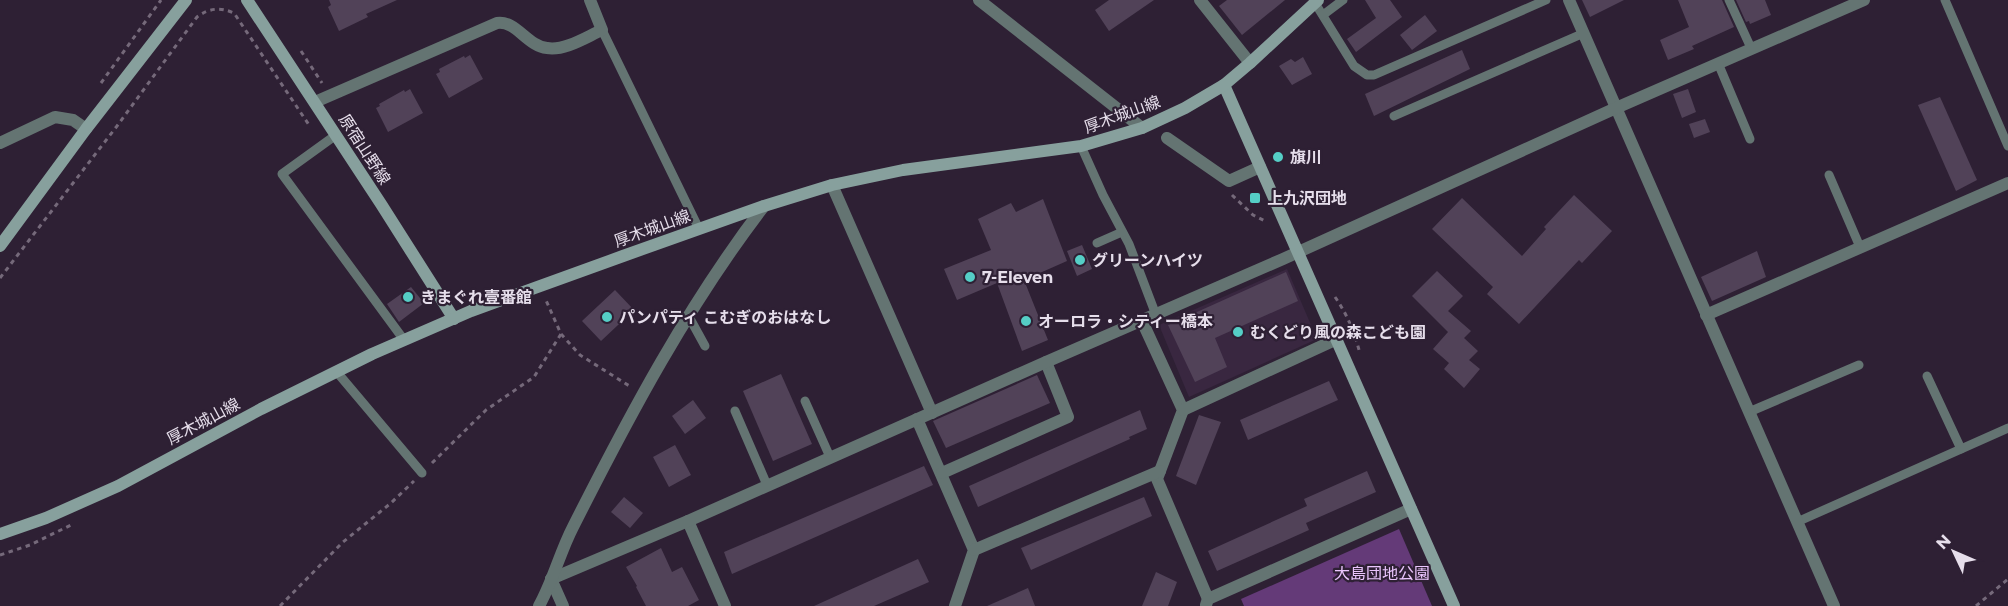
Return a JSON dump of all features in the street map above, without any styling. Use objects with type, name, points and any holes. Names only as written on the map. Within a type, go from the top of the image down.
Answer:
[{"type":"main road","points":[[0,246],[86,129],[186,0]]},
{"type":"main road","name":"原宿山野線","points":[[247,0],[454,319]]},
{"type":"main road","name":"厚木城山線","points":[[0,534],[46,518],[118,486],[261,409],[404,340],[540,286],[699,229],[832,184],[903,170],[1081,147],[1142,128],[1185,108],[1224,85],[1317,1]]},
{"type":"main road","points":[[1224,85],[1454,606]]},
{"type":"street","points":[[315,102],[497,23],[507,23],[532,44],[548,49],[567,45],[602,30],[590,0]]},
{"type":"street","points":[[979,0],[1142,128]]},
{"type":"street","points":[[1200,0],[1250,63]]},
{"type":"street","points":[[1569,0],[1834,606]]},
{"type":"street","points":[[551,579],[1298,253],[1616,108],[1864,0]]},
{"type":"street","points":[[0,143],[55,117],[74,120],[86,129]]},
{"type":"street","points":[[1167,138],[1229,180],[1260,167]]},
{"type":"street","points":[[1706,315],[2008,183]]},
{"type":"street","points":[[832,184],[932,413]]},
{"type":"street","points":[[539,606],[572,529],[688,315],[730,251],[764,206]]},
{"type":"street","points":[[1142,321],[1183,410]]},
{"type":"street","points":[[1337,339],[1183,410],[1158,479],[1207,602],[1411,509]]},
{"type":"street","points":[[942,473],[1068,417],[1046,362]]},
{"type":"street","points":[[917,419],[974,550],[955,606]]},
{"type":"street","points":[[974,550],[1160,471]]},
{"type":"street","points":[[688,521],[725,606]]},
{"type":"street","points":[[551,579],[563,606]]},
{"type":"lane","points":[[1323,15],[1343,0]]},
{"type":"lane","points":[[1317,1],[1323,15],[1358,69],[1367,75],[1381,74],[1546,0]]},
{"type":"lane","points":[[1729,0],[1751,48]]},
{"type":"lane","points":[[1945,0],[2008,146]]},
{"type":"lane","points":[[602,30],[699,229]]},
{"type":"lane","points":[[1394,116],[1584,33]]},
{"type":"lane","points":[[1718,63],[1750,139]]},
{"type":"lane","points":[[336,135],[282,174],[404,340]]},
{"type":"lane","points":[[1081,147],[1129,244],[1156,315]]},
{"type":"lane","points":[[1829,175],[1860,247]]},
{"type":"lane","points":[[1097,243],[1122,232]]},
{"type":"lane","points":[[688,315],[705,346]]},
{"type":"lane","points":[[1749,412],[1859,365]]},
{"type":"lane","points":[[336,372],[422,473]]},
{"type":"lane","points":[[1928,376],[1961,449]]},
{"type":"lane","points":[[805,401],[830,458]]},
{"type":"lane","points":[[735,411],[766,485]]},
{"type":"lane","points":[[1797,522],[2008,428]]},
{"type":"path","points":[[0,278],[117,126],[197,17],[205,11],[226,9],[234,13],[323,144]]},
{"type":"path","points":[[298,48],[330,96]]},
{"type":"path","points":[[540,286],[561,334],[580,355],[643,395]]},
{"type":"path","points":[[279,606],[343,542],[391,502],[486,410],[534,377],[561,334]]},
{"type":"path","points":[[1976,606],[2008,579]]},
{"type":"shaded area","name":"むくどり風の森こども園","points":[[1287,269],[1317,339],[1189,397],[1159,325]]},
{"type":"green space","name":"大島団地公園","points":[[1399,529],[1432,606],[1244,606],[1241,599]]},
{"type":"building","points":[[329,0],[397,0],[366,14],[368,17],[339,31],[328,7],[331,5]]},
{"type":"building","points":[[1109,0],[1154,0],[1109,31],[1095,10]]},
{"type":"building","points":[[1227,0],[1285,0],[1242,35],[1219,6]]},
{"type":"building","points":[[1365,0],[1390,0],[1402,17],[1356,52],[1347,39],[1376,18]]},
{"type":"building","points":[[1582,0],[1624,0],[1590,17]]},
{"type":"building","points":[[1678,0],[1722,0],[1734,27],[1668,60],[1660,40],[1689,27]]},
{"type":"building","points":[[1736,0],[1765,0],[1771,15],[1750,24],[1749,21],[1746,22]]},
{"type":"building","points":[[1425,15],[1437,31],[1412,50],[1400,35]]},
{"type":"building","points":[[1462,50],[1470,69],[1374,116],[1365,94]]},
{"type":"building","points":[[470,55],[483,79],[449,98],[436,74],[440,72],[439,69]]},
{"type":"building","points":[[1303,57],[1312,74],[1292,85],[1279,66],[1291,59],[1295,62]]},
{"type":"building","points":[[410,89],[423,113],[388,132],[376,108],[404,90],[405,92]]},
{"type":"building","points":[[1688,89],[1696,112],[1682,118],[1673,94]]},
{"type":"building","points":[[1940,97],[1977,180],[1956,191],[1918,105]]},
{"type":"building","points":[[1705,119],[1710,132],[1694,138],[1689,124]]},
{"type":"building","points":[[1574,195],[1612,231],[1582,263],[1579,260],[1519,324],[1487,294],[1493,287],[1432,229],[1462,198],[1522,256],[1546,229],[1544,227]]},
{"type":"building","points":[[1043,199],[1067,261],[1024,280],[1048,340],[1022,351],[997,283],[957,300],[944,269],[991,250],[978,219],[1011,203],[1016,212]]},
{"type":"building","name":"グリーンハイツ","points":[[1082,245],[1092,269],[1077,276],[1067,251]]},
{"type":"building","points":[[1757,251],[1766,277],[1712,301],[1701,277]]},
{"type":"building","points":[[1437,271],[1463,296],[1448,311],[1471,331],[1464,338],[1478,351],[1469,360],[1480,369],[1464,388],[1444,369],[1449,363],[1433,349],[1448,332],[1412,296]]},
{"type":"building","points":[[1286,272],[1298,301],[1215,338],[1227,367],[1195,382],[1168,325]]},
{"type":"building","points":[[411,287],[424,303],[399,322],[387,304]]},
{"type":"building","points":[[615,290],[634,310],[601,341],[582,321]]},
{"type":"building","points":[[781,374],[812,444],[773,461],[743,391]]},
{"type":"building","points":[[1037,375],[1050,403],[946,448],[933,421]]},
{"type":"building","points":[[1329,381],[1338,400],[1248,440],[1240,420]]},
{"type":"building","points":[[693,400],[706,418],[685,434],[672,416]]},
{"type":"building","points":[[1140,410],[1147,429],[1129,437],[1130,439],[978,507],[969,486]]},
{"type":"building","points":[[1199,415],[1221,422],[1196,485],[1176,476]]},
{"type":"building","points":[[675,445],[691,475],[669,487],[653,457]]},
{"type":"building","points":[[924,466],[933,485],[732,574],[724,552]]},
{"type":"building","points":[[1367,471],[1376,492],[1306,523],[1309,530],[1217,571],[1208,551],[1307,506],[1304,499]]},
{"type":"building","points":[[624,497],[643,513],[630,528],[611,512]]},
{"type":"building","points":[[1144,497],[1152,516],[1031,570],[1021,548]]},
{"type":"building","points":[[661,548],[672,572],[682,567],[699,600],[688,606],[646,606],[626,567]]},
{"type":"building","points":[[918,559],[929,582],[874,606],[814,606]]},
{"type":"building","points":[[1156,572],[1177,582],[1168,606],[1142,606]]},
{"type":"building","points":[[1028,588],[1035,606],[987,606]]},
{"type":"place","name":"旗川","points":[[1278,157]]},
{"type":"place","name":"上九沢団地","points":[[1255,198]]},
{"type":"place","name":"グリーンハイツ","points":[[1080,260]]},
{"type":"place","name":"7-Eleven","points":[[970,277]]},
{"type":"place","name":"きまぐれ壹番館","points":[[408,297]]},
{"type":"place","name":"パンパティ こむぎのおはなし","points":[[607,317]]},
{"type":"place","name":"オーロラ・シティー橋本","points":[[1026,321]]},
{"type":"place","name":"むくどり風の森こども園","points":[[1238,332]]}]
